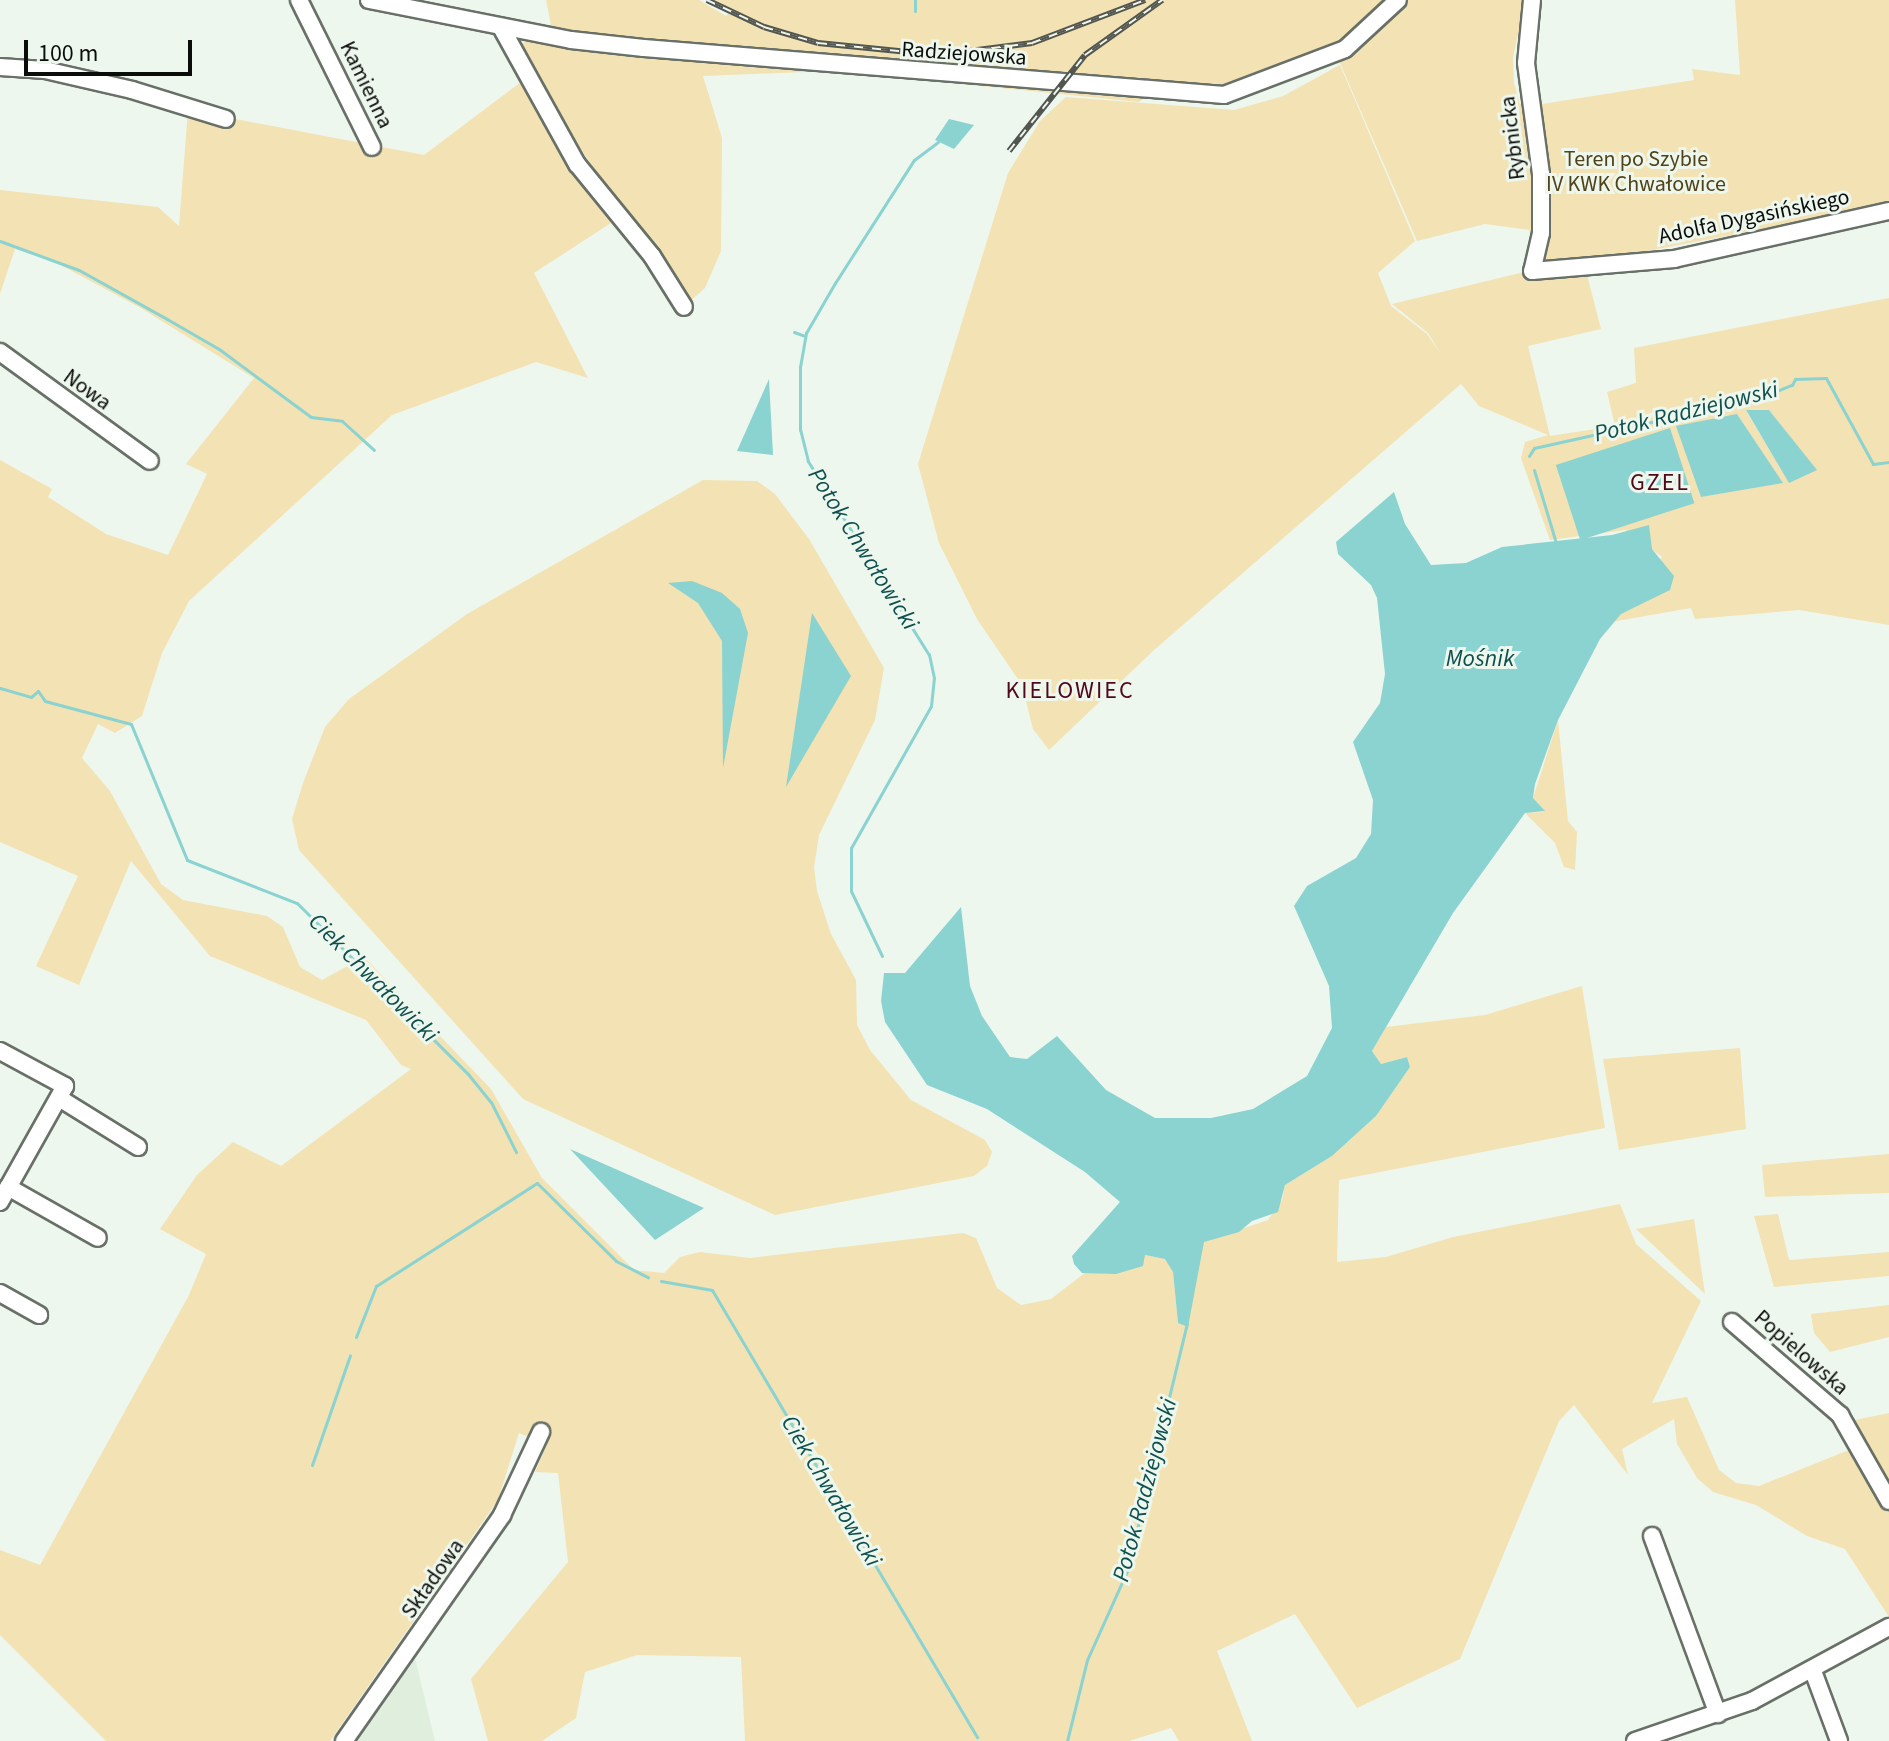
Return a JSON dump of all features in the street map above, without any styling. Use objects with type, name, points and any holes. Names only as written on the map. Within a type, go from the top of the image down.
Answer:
[{"type":"street","name":"Kamienna","points":[[299,0],[372,147]]},
{"type":"street","name":"Radziejowska","points":[[369,0],[501,27],[697,54],[1224,95],[1345,49],[1398,0]]},
{"type":"street","name":"Rybnicka","points":[[1532,0],[1526,63],[1541,174],[1541,233],[1532,271]]},
{"type":"street","points":[[501,27],[577,164],[652,256],[684,307]]},
{"type":"street","points":[[0,67],[45,70],[103,83],[226,119]]},
{"type":"street","name":"Adolfa Dygasińskiego","points":[[1532,271],[1674,259],[1889,211]]},
{"type":"street","name":"Nowa","points":[[0,352],[150,461]]},
{"type":"street","points":[[0,1051],[65,1086],[4,1195],[98,1238]]},
{"type":"street","points":[[59,1098],[138,1147]]},
{"type":"street","points":[[0,1293],[39,1315]]},
{"type":"street","name":"Popielowska","points":[[1732,1322],[1840,1415],[1889,1501]]},
{"type":"street","name":"Składowa","points":[[344,1741],[502,1515],[541,1432]]},
{"type":"street","points":[[1652,1536],[1718,1714]]},
{"type":"street","points":[[1635,1741],[1718,1714],[1813,1671],[1889,1627]]},
{"type":"street","points":[[1813,1671],[1839,1741]]},
{"type":"shaded area","points":[[414,1654],[435,1741],[350,1741]]},
{"type":"green space","points":[[546,0],[699,0],[726,16],[731,10],[715,0],[1385,0],[1363,24],[1329,46],[1229,84],[1161,85],[1139,102],[831,71],[703,76],[722,138],[721,251],[705,288],[688,303],[575,141],[521,44],[552,30]]},
{"type":"green space","name":"Teren po Szybie IV KWK Chwałowice","points":[[1405,0],[1525,0],[1513,58],[1514,83],[1520,104],[1536,105],[1694,80],[1692,69],[1740,75],[1735,0],[1889,0],[1889,205],[1584,263],[1601,329],[1528,346],[1550,436],[1615,426],[1607,392],[1636,383],[1634,348],[1889,298],[1889,625],[1799,610],[1695,619],[1691,608],[1611,622],[1662,557],[1626,530],[1550,540],[1521,458],[1525,442],[1548,435],[1479,406],[1461,384],[1154,650],[1049,750],[1033,729],[1022,685],[977,619],[939,543],[918,464],[1008,173],[1040,121],[1066,97],[1234,110],[1283,96],[1340,65],[1415,241],[1378,273],[1391,306],[1427,334],[1442,356],[1428,333],[1392,304],[1524,272],[1533,247],[1529,230],[1485,224],[1417,241],[1340,63]],"holes":[[[1769,410],[1816,470],[1789,482],[1746,411]],[[1737,414],[1782,482],[1701,497]]]},
{"type":"green space","points":[[521,82],[611,223],[534,273],[588,378],[536,362],[392,415],[189,601],[162,653],[142,716],[115,733],[98,724],[82,758],[110,791],[161,884],[183,900],[267,916],[283,927],[300,967],[322,980],[364,957],[491,1089],[542,1178],[634,1270],[664,1273],[680,1257],[700,1252],[750,1258],[963,1233],[976,1238],[997,1288],[1021,1305],[1051,1299],[1090,1269],[1107,1274],[1133,1267],[1144,1255],[1166,1259],[1173,1272],[1178,1323],[1203,1242],[1268,1220],[1282,1200],[1285,1185],[1332,1156],[1376,1116],[1410,1067],[1407,1057],[1381,1064],[1372,1051],[1386,1027],[1485,1015],[1582,986],[1605,1128],[1339,1180],[1337,1262],[1386,1257],[1453,1237],[1620,1204],[1636,1244],[1701,1301],[1652,1403],[1687,1397],[1719,1470],[1736,1483],[1759,1486],[1854,1448],[1889,1512],[1889,1617],[1845,1549],[1807,1536],[1756,1505],[1713,1492],[1697,1478],[1677,1444],[1674,1419],[1622,1449],[1628,1475],[1574,1405],[1559,1421],[1460,1659],[1357,1708],[1295,1614],[1217,1651],[1252,1741],[1179,1741],[1171,1728],[1129,1741],[745,1741],[741,1657],[637,1655],[585,1672],[576,1718],[542,1741],[488,1741],[471,1679],[568,1562],[558,1473],[535,1472],[547,1445],[519,1433],[498,1500],[330,1741],[106,1741],[0,1635],[0,1550],[40,1565],[189,1295],[206,1254],[160,1229],[197,1175],[233,1142],[281,1166],[411,1069],[401,1065],[366,1020],[210,956],[131,861],[79,985],[36,966],[78,876],[0,842],[0,460],[52,489],[48,497],[106,534],[168,555],[207,474],[186,464],[254,378],[139,307],[55,262],[15,249],[0,294],[0,190],[158,207],[179,226],[188,110],[424,155]]},
{"type":"green space","points":[[703,480],[757,481],[775,494],[809,539],[884,668],[875,720],[819,835],[814,867],[817,891],[831,934],[856,980],[857,1025],[870,1050],[911,1100],[985,1140],[992,1152],[987,1166],[974,1176],[775,1215],[523,1099],[299,850],[292,819],[303,783],[325,727],[349,699],[467,614]]},
{"type":"green space","points":[[1558,720],[1568,821],[1577,832],[1575,870],[1564,867],[1555,843],[1525,813],[1544,812],[1533,798]]},
{"type":"green space","points":[[1740,1048],[1746,1129],[1619,1150],[1603,1059]]},
{"type":"green space","points":[[1889,1154],[1889,1193],[1765,1197],[1762,1165]]},
{"type":"green space","points":[[1778,1214],[1789,1260],[1889,1252],[1889,1276],[1774,1287],[1754,1216]]},
{"type":"green space","points":[[1694,1219],[1705,1294],[1636,1229]]},
{"type":"green space","points":[[1889,1305],[1889,1337],[1830,1352],[1814,1333],[1811,1314]]},
{"type":"green space","points":[[1889,1413],[1889,1483],[1885,1483],[1850,1421]]},
{"type":"water","points":[[949,119],[974,125],[954,149],[935,140]]},
{"type":"water","points":[[769,379],[773,455],[737,451]]},
{"type":"water","points":[[1746,410],[1769,410],[1817,470],[1789,483]]},
{"type":"water","points":[[1737,414],[1783,483],[1701,497],[1676,426]]},
{"type":"water","points":[[1670,428],[1694,503],[1580,540],[1556,465]]},
{"type":"water","name":"Mośnik","points":[[1394,492],[1405,524],[1431,565],[1466,563],[1502,547],[1612,535],[1649,525],[1652,549],[1674,576],[1670,590],[1621,614],[1600,639],[1558,720],[1535,784],[1533,798],[1545,811],[1525,813],[1453,913],[1372,1051],[1381,1064],[1407,1057],[1410,1067],[1376,1116],[1332,1156],[1285,1185],[1278,1212],[1252,1221],[1239,1232],[1204,1242],[1188,1327],[1178,1323],[1173,1272],[1165,1259],[1145,1255],[1143,1266],[1116,1274],[1082,1273],[1074,1264],[1072,1256],[1120,1202],[1085,1172],[987,1109],[927,1085],[885,1022],[881,1001],[884,973],[905,973],[961,907],[970,986],[982,1016],[1010,1057],[1027,1059],[1057,1036],[1106,1090],[1155,1118],[1211,1118],[1253,1109],[1307,1076],[1332,1028],[1329,986],[1294,906],[1307,886],[1356,858],[1371,834],[1373,800],[1353,742],[1380,703],[1385,674],[1377,598],[1371,585],[1338,554],[1336,542]]},
{"type":"water","points":[[692,581],[722,593],[740,609],[748,633],[723,768],[722,641],[698,603],[668,583]]},
{"type":"water","points":[[812,613],[851,676],[786,787]]},
{"type":"water","points":[[570,1149],[704,1208],[655,1240]]},
{"type":"waterway","name":"Potok Chwałowicki","points":[[915,0],[915,11]]},
{"type":"waterway","name":"Potok Chwałowicki","points":[[882,956],[851,891],[851,848],[931,706],[934,678],[929,655],[808,461],[800,430],[800,367],[806,333],[835,283],[914,160],[938,142]]},
{"type":"waterway","points":[[0,241],[79,270],[167,319],[219,349],[311,417],[342,421],[374,450]]},
{"type":"waterway","points":[[794,332],[805,336]]},
{"type":"waterway","name":"Potok Radziejowski","points":[[1529,456],[1534,448],[1759,398],[1792,385],[1795,379],[1826,378],[1873,464],[1889,462]]},
{"type":"waterway","name":"Potok Radziejowski","points":[[1534,470],[1556,543]]},
{"type":"waterway","name":"Ciek Chwałowicki","points":[[0,688],[31,697],[38,691],[45,701],[131,724],[187,860],[297,903],[468,1074],[491,1102],[516,1152]]},
{"type":"waterway","points":[[356,1337],[376,1286],[537,1183],[616,1261],[648,1277]]},
{"type":"waterway","name":"Ciek Chwałowicki","points":[[661,1281],[712,1290],[977,1737]]},
{"type":"waterway","name":"Potok Radziejowski","points":[[1067,1741],[1087,1660],[1127,1571],[1187,1323]]},
{"type":"waterway","points":[[312,1465],[350,1355]]},
{"type":"railway","points":[[707,0],[764,27],[818,43],[938,55],[1032,43],[1145,0]]},
{"type":"railway","points":[[1009,151],[1085,55],[1162,0]]},
{"type":"district","name":"GZEL","points":[[1660,483]]},
{"type":"district","name":"KIELOWIEC","points":[[1070,691]]}]
